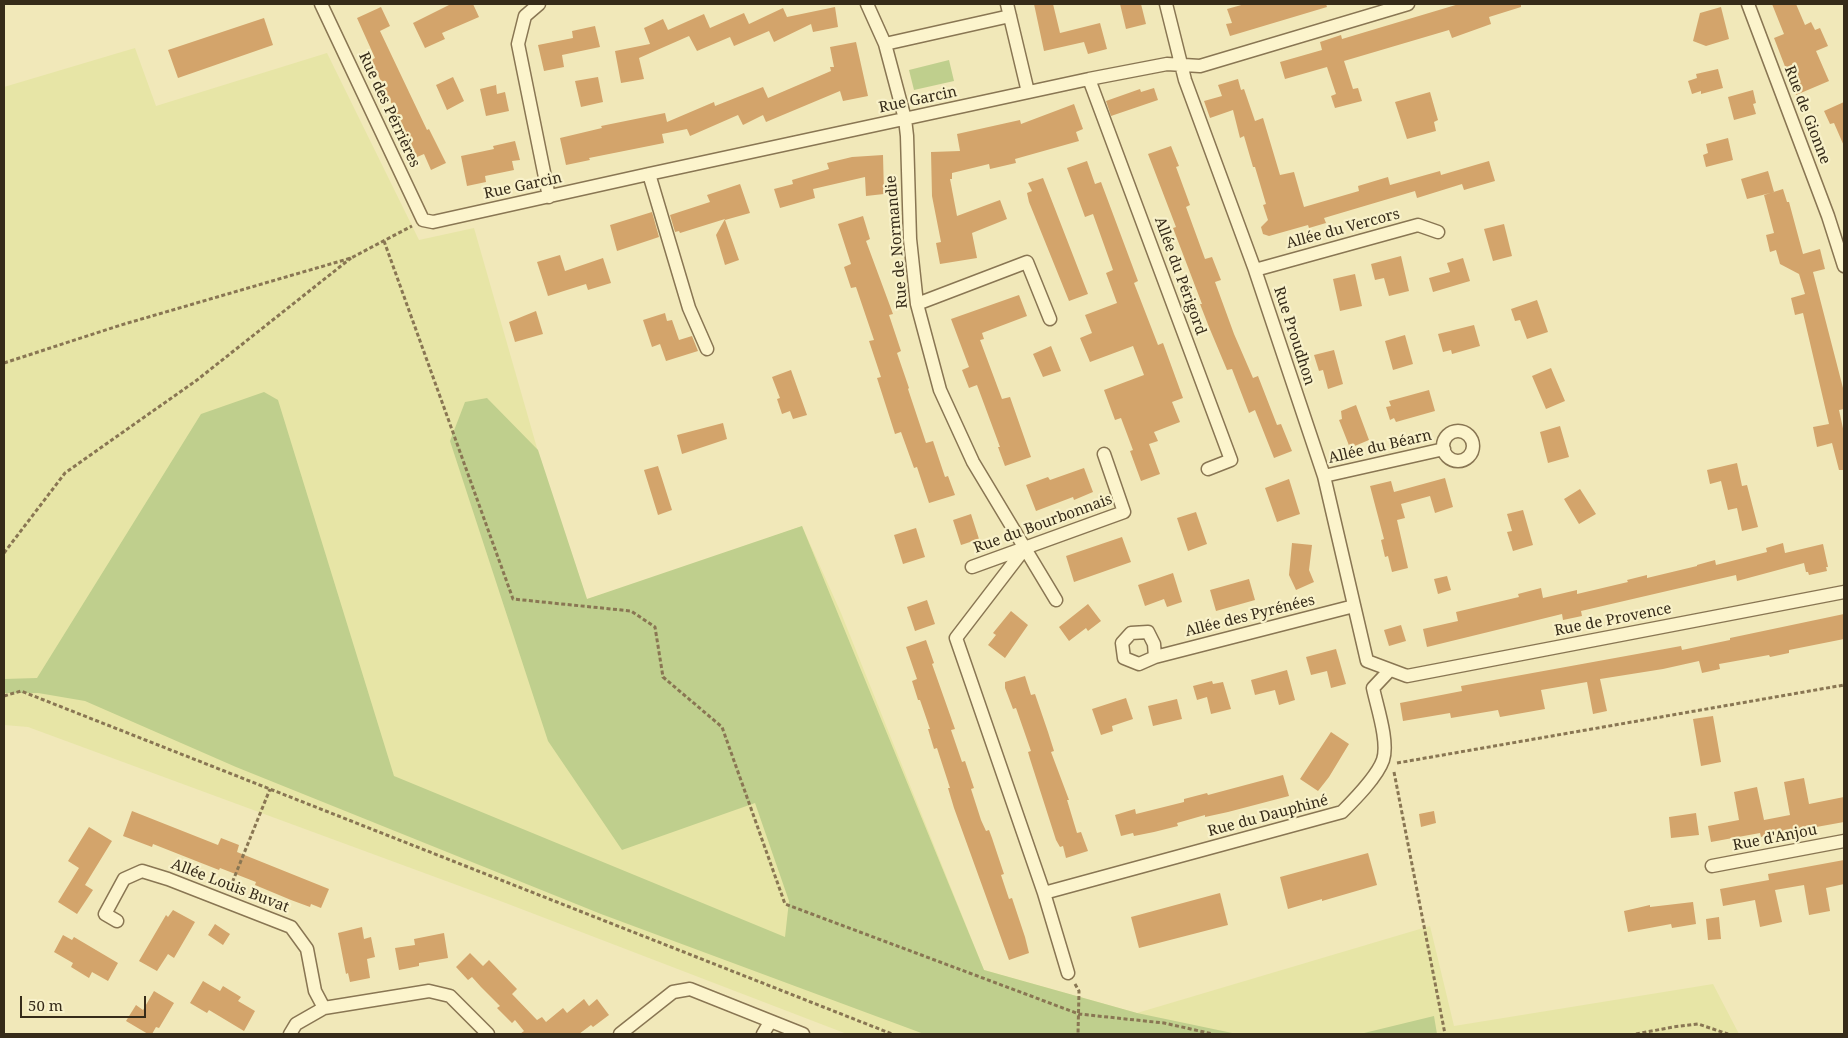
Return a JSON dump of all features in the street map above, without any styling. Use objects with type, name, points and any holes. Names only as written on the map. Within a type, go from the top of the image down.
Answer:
[{"type":"street","name":"Rue des Pérrières","points":[[321,4],[428,221]]},
{"type":"street","points":[[539,4],[525,16],[518,44],[549,197]]},
{"type":"street","name":"Rue de Normandie","points":[[867,4],[885,44],[904,119],[907,136],[910,238],[917,304],[940,390],[973,462],[1056,600]]},
{"type":"street","name":"Rue Proudhon","points":[[1166,4],[1179,51],[1180,66],[1255,270],[1324,476],[1367,661],[1389,671]]},
{"type":"street","name":"Rue Garcin","points":[[428,221],[549,197],[1089,79],[1167,64],[1200,66],[1408,4]]},
{"type":"street","name":"Rue de Gionne","points":[[1748,4],[1828,216],[1844,266]]},
{"type":"street","points":[[885,44],[1009,10],[1028,92]]},
{"type":"street","name":"Allée du Périgord","points":[[1089,79],[1231,460],[1208,469]]},
{"type":"street","points":[[649,174],[689,308],[707,349]]},
{"type":"street","name":"Allée du Vercors","points":[[1255,270],[1418,225],[1438,232]]},
{"type":"street","points":[[917,304],[1017,261],[1027,262],[1050,319]]},
{"type":"street","name":"Allée du Béarn","points":[[1324,476],[1444,449]]},
{"type":"street","name":"Rue du Bourbonnais","points":[[972,568],[1124,512],[1104,454]]},
{"type":"street","points":[[1025,548],[956,638],[1044,893],[1068,973]]},
{"type":"street","name":"Rue de Provence","points":[[1389,671],[1407,676],[1844,592]]},
{"type":"street","name":"Allée des Pyrénées","points":[[1155,657],[1354,606]]},
{"type":"street","name":"Rue du Dauphiné","points":[[1044,893],[1342,812],[1366,786],[1383,760],[1385,744],[1373,688],[1389,671]]},
{"type":"street","name":"Rue d'Anjou","points":[[1712,866],[1844,841]]},
{"type":"street","name":"Allée Louis Buvat","points":[[117,921],[105,914],[124,879],[142,871],[292,927],[307,949],[315,991],[324,1008]]},
{"type":"street","points":[[620,1034],[673,992],[690,989],[803,1034]]},
{"type":"street","points":[[290,1034],[296,1024],[324,1008],[429,991],[450,996],[488,1034]]},
{"type":"street","points":[[763,1034],[770,1022]]},
{"type":"path","points":[[4,363],[121,325],[350,258],[428,221]]},
{"type":"path","points":[[384,241],[513,600],[632,611],[655,627],[663,677],[722,727],[785,904],[1078,1014],[1164,1023],[1213,1034]]},
{"type":"path","points":[[4,553],[65,473],[197,380],[350,258]]},
{"type":"path","points":[[1445,1034],[1392,764],[1844,685]]},
{"type":"path","points":[[4,696],[21,691],[892,1034]]},
{"type":"path","points":[[225,901],[270,789]]},
{"type":"path","points":[[1068,973],[1080,991],[1078,1034]]},
{"type":"path","points":[[1636,1034],[1698,1024],[1728,1034]]},
{"type":"shaded area","points":[[135,48],[156,106],[327,53],[419,240],[474,228],[545,476],[587,599],[671,573],[802,526],[841,613],[984,970],[1137,1013],[1430,926],[1454,1026],[1713,984],[1739,1034],[847,1034],[503,902],[28,727],[4,725],[4,87]]},
{"type":"green space","points":[[949,60],[954,81],[914,90],[909,70]]},
{"type":"green space","points":[[264,392],[278,400],[394,776],[785,937],[789,901],[755,803],[622,850],[548,741],[450,441],[465,402],[487,398],[538,450],[587,599],[802,526],[984,970],[1137,1013],[1237,1034],[924,1034],[601,914],[236,767],[85,701],[38,693],[4,693],[4,679],[37,678],[201,414]]},
{"type":"green space","points":[[1434,1016],[1437,1034],[1360,1034]]},
{"type":"building","points":[[451,4],[473,4],[479,17],[442,33],[445,39],[425,48],[413,23]]},
{"type":"building","points":[[1034,4],[1053,4],[1060,33],[1100,23],[1107,49],[1088,54],[1084,42],[1044,51]]},
{"type":"building","points":[[1120,4],[1141,4],[1146,24],[1126,29]]},
{"type":"building","points":[[1245,4],[1326,4],[1327,7],[1230,36],[1226,24],[1232,23],[1227,9]]},
{"type":"building","points":[[1459,4],[1521,4],[1521,7],[1489,17],[1491,24],[1452,38],[1449,30],[1344,61],[1353,89],[1358,88],[1362,101],[1335,108],[1331,96],[1336,94],[1327,67],[1285,79],[1280,62],[1322,50],[1320,42],[1341,35],[1342,39]]},
{"type":"building","points":[[1772,4],[1796,4],[1805,25],[1811,22],[1815,30],[1820,28],[1828,46],[1816,51],[1829,81],[1796,95],[1774,38],[1784,34]]},
{"type":"building","points":[[381,7],[390,26],[380,31],[427,130],[429,129],[446,163],[431,170],[424,154],[417,157],[371,60],[375,58],[357,18]]},
{"type":"building","points":[[835,7],[838,27],[813,32],[811,24],[774,42],[769,31],[734,46],[730,37],[697,51],[689,36],[639,58],[644,79],[621,83],[615,51],[650,44],[644,28],[663,19],[668,30],[704,14],[710,28],[744,13],[749,24],[783,8],[787,17]]},
{"type":"building","points":[[1721,7],[1729,39],[1706,46],[1693,41],[1700,13]]},
{"type":"building","points":[[264,18],[273,45],[178,78],[168,50]]},
{"type":"building","points":[[595,26],[600,47],[562,55],[564,67],[544,71],[538,45],[573,38],[572,31]]},
{"type":"building","points":[[856,42],[868,96],[843,101],[840,91],[766,122],[763,115],[743,125],[738,115],[690,136],[687,129],[662,134],[664,143],[589,158],[590,160],[566,165],[560,138],[602,128],[601,126],[665,113],[667,122],[714,102],[715,106],[763,87],[768,98],[831,71],[830,67],[834,67],[830,47]]},
{"type":"building","points":[[1718,69],[1723,88],[1701,94],[1701,91],[1692,94],[1688,81],[1697,78],[1696,74]]},
{"type":"building","points":[[453,77],[464,101],[447,110],[436,85]]},
{"type":"building","points":[[598,77],[603,102],[581,107],[575,81]]},
{"type":"building","points":[[1238,79],[1241,90],[1244,89],[1255,121],[1263,118],[1280,175],[1294,172],[1304,207],[1359,191],[1358,186],[1388,177],[1390,185],[1440,171],[1441,175],[1489,161],[1495,181],[1464,190],[1462,184],[1417,198],[1415,191],[1324,218],[1326,223],[1309,228],[1308,225],[1269,236],[1263,234],[1261,227],[1268,220],[1263,205],[1266,204],[1244,136],[1240,138],[1233,110],[1210,118],[1204,101],[1222,96],[1218,85]]},
{"type":"building","points":[[496,85],[497,94],[505,92],[509,111],[486,116],[480,89]]},
{"type":"building","points":[[1154,88],[1158,100],[1111,116],[1106,101],[1140,89],[1141,92]]},
{"type":"building","points":[[1753,90],[1756,103],[1753,104],[1756,114],[1734,120],[1728,97]]},
{"type":"building","points":[[1430,92],[1438,120],[1434,122],[1436,131],[1407,139],[1395,102]]},
{"type":"building","points":[[1844,102],[1844,146],[1834,123],[1830,124],[1824,111]]},
{"type":"building","points":[[1074,104],[1083,129],[1076,132],[1079,141],[1015,159],[1016,163],[990,169],[989,164],[952,173],[952,179],[950,179],[957,216],[1000,200],[1007,219],[972,233],[977,258],[940,264],[936,243],[941,242],[932,196],[931,152],[960,151],[957,134],[1020,120],[1021,124]]},
{"type":"building","points":[[1728,138],[1733,160],[1706,167],[1703,155],[1708,153],[1706,144]]},
{"type":"building","points":[[515,141],[520,160],[512,161],[514,170],[485,176],[486,182],[467,186],[461,156],[494,149],[493,146]]},
{"type":"building","points":[[1171,146],[1179,166],[1176,167],[1190,205],[1186,207],[1205,259],[1212,257],[1221,280],[1215,282],[1234,334],[1253,378],[1258,376],[1277,425],[1281,424],[1292,451],[1274,458],[1255,410],[1249,413],[1232,369],[1227,370],[1209,327],[1173,228],[1176,227],[1148,154]]},
{"type":"building","points":[[883,155],[884,194],[866,196],[865,177],[813,189],[815,198],[780,208],[774,189],[793,184],[792,180],[829,169],[827,163],[852,157]]},
{"type":"building","points":[[1087,161],[1095,184],[1101,182],[1138,281],[1134,283],[1158,345],[1163,343],[1183,398],[1172,402],[1180,422],[1154,432],[1158,441],[1149,444],[1160,474],[1141,481],[1130,451],[1133,450],[1121,418],[1115,420],[1104,390],[1144,375],[1133,346],[1090,362],[1080,338],[1092,333],[1085,315],[1117,303],[1106,273],[1113,270],[1093,214],[1085,217],[1067,168]]},
{"type":"building","points":[[1768,171],[1774,192],[1747,199],[1741,179]]},
{"type":"building","points":[[1043,178],[1088,294],[1069,301],[1027,193],[1032,191],[1028,183]]},
{"type":"building","points":[[740,184],[750,213],[725,220],[739,260],[725,265],[716,235],[725,219],[680,233],[679,231],[675,232],[670,215],[710,202],[707,195]]},
{"type":"building","points":[[1783,189],[1787,202],[1789,202],[1803,254],[1820,249],[1825,269],[1813,272],[1844,388],[1844,409],[1839,410],[1844,433],[1844,470],[1839,470],[1832,443],[1817,447],[1813,427],[1829,424],[1803,313],[1795,315],[1791,298],[1805,294],[1799,274],[1780,264],[1776,250],[1770,252],[1766,235],[1774,233],[1764,195]]},
{"type":"building","points":[[652,212],[659,237],[617,251],[610,225]]},
{"type":"building","points":[[863,216],[870,239],[866,241],[893,314],[889,315],[901,351],[897,353],[908,389],[926,443],[933,441],[945,477],[948,476],[955,495],[929,503],[917,467],[914,468],[901,432],[895,434],[877,378],[881,377],[869,341],[874,340],[856,287],[851,288],[844,267],[851,264],[838,224]]},
{"type":"building","points":[[1504,224],[1512,256],[1493,261],[1484,229]]},
{"type":"building","points":[[560,255],[565,271],[603,258],[611,283],[588,290],[586,284],[548,296],[537,262]]},
{"type":"building","points":[[1401,256],[1409,291],[1389,296],[1384,278],[1375,280],[1371,264]]},
{"type":"building","points":[[1463,258],[1470,281],[1433,292],[1429,278],[1450,272],[1447,263]]},
{"type":"building","points":[[1355,274],[1362,306],[1340,311],[1333,279]]},
{"type":"building","points":[[1019,295],[1027,316],[982,333],[984,339],[980,340],[1002,399],[1010,397],[1031,457],[1005,466],[977,385],[969,388],[962,370],[969,367],[951,319]]},
{"type":"building","points":[[1537,300],[1548,332],[1527,339],[1520,320],[1515,321],[1511,309]]},
{"type":"building","points":[[536,311],[543,334],[515,342],[509,322]]},
{"type":"building","points":[[665,313],[667,321],[672,320],[679,340],[692,336],[698,351],[666,361],[660,344],[652,347],[643,320]]},
{"type":"building","points":[[1474,325],[1480,346],[1452,354],[1451,350],[1443,352],[1438,334]]},
{"type":"building","points":[[1405,335],[1413,364],[1393,370],[1385,341]]},
{"type":"building","points":[[1051,346],[1061,371],[1043,377],[1033,354]]},
{"type":"building","points":[[1334,350],[1343,384],[1328,389],[1323,370],[1319,371],[1314,355]]},
{"type":"building","points":[[1551,368],[1565,401],[1546,409],[1532,376]]},
{"type":"building","points":[[791,370],[807,415],[793,419],[790,411],[782,414],[777,399],[780,398],[772,377]]},
{"type":"building","points":[[1429,390],[1435,411],[1396,422],[1394,418],[1390,420],[1386,407],[1391,406],[1389,401]]},
{"type":"building","points":[[1356,405],[1369,440],[1350,448],[1339,420],[1342,419],[1341,411]]},
{"type":"building","points":[[723,423],[727,439],[682,454],[677,435]]},
{"type":"building","points":[[1560,426],[1569,457],[1548,463],[1540,432]]},
{"type":"building","points":[[1737,463],[1742,486],[1747,485],[1758,527],[1742,531],[1737,508],[1728,510],[1721,481],[1710,484],[1707,470]]},
{"type":"building","points":[[658,466],[672,510],[658,515],[644,470]]},
{"type":"building","points":[[1084,468],[1093,492],[1074,500],[1073,497],[1036,511],[1026,485],[1048,477],[1050,480]]},
{"type":"building","points":[[1445,478],[1453,507],[1435,513],[1430,496],[1401,504],[1405,518],[1397,520],[1408,568],[1392,572],[1388,556],[1385,557],[1381,540],[1384,539],[1370,486],[1391,481],[1394,492]]},
{"type":"building","points":[[1289,479],[1300,514],[1277,522],[1265,488]]},
{"type":"building","points":[[1580,489],[1596,514],[1579,524],[1564,499]]},
{"type":"building","points":[[1523,510],[1533,545],[1513,551],[1507,532],[1512,531],[1507,514]]},
{"type":"building","points":[[1196,512],[1207,544],[1188,551],[1177,518]]},
{"type":"building","points":[[971,514],[979,539],[961,545],[953,520]]},
{"type":"building","points":[[916,528],[925,557],[903,564],[894,535]]},
{"type":"building","points":[[1122,537],[1131,562],[1074,582],[1066,556]]},
{"type":"building","points":[[1292,543],[1312,545],[1309,570],[1314,582],[1296,590],[1289,575]]},
{"type":"building","points":[[1783,543],[1785,553],[1823,544],[1828,567],[1826,567],[1827,571],[1809,575],[1806,572],[1804,563],[1737,581],[1736,575],[1581,611],[1582,616],[1563,620],[1562,614],[1427,647],[1423,629],[1458,621],[1456,612],[1519,597],[1518,594],[1541,588],[1543,598],[1577,590],[1577,594],[1628,582],[1627,580],[1647,575],[1647,578],[1715,560],[1716,565],[1767,552],[1766,548]]},
{"type":"building","points":[[1173,573],[1182,602],[1167,607],[1164,599],[1145,606],[1138,585]]},
{"type":"building","points":[[1447,576],[1451,590],[1438,594],[1434,579]]},
{"type":"building","points":[[1249,579],[1255,600],[1216,611],[1210,590]]},
{"type":"building","points":[[927,600],[935,624],[915,631],[907,607]]},
{"type":"building","points":[[1088,604],[1101,621],[1088,631],[1086,628],[1069,641],[1059,627]]},
{"type":"building","points":[[1011,611],[1028,625],[1005,658],[988,645],[996,635],[993,633]]},
{"type":"building","points":[[1844,614],[1844,639],[1789,650],[1789,653],[1770,657],[1769,655],[1719,664],[1720,669],[1702,673],[1699,661],[1600,679],[1607,711],[1593,714],[1587,682],[1541,690],[1545,709],[1500,717],[1498,710],[1451,718],[1450,713],[1403,721],[1400,703],[1462,691],[1461,686],[1681,646],[1682,650]]},
{"type":"building","points":[[1401,625],[1406,641],[1389,646],[1384,630]]},
{"type":"building","points":[[926,640],[934,663],[932,664],[955,729],[951,730],[962,762],[965,761],[974,788],[971,789],[981,820],[986,831],[989,830],[1004,874],[1001,875],[1009,899],[1012,898],[1025,937],[1029,953],[1009,960],[954,808],[948,788],[950,788],[937,748],[934,749],[928,729],[930,729],[912,681],[917,679],[906,647]]},
{"type":"building","points":[[1336,649],[1346,684],[1331,688],[1327,671],[1311,675],[1306,657]]},
{"type":"building","points":[[1287,670],[1295,700],[1279,705],[1275,690],[1255,695],[1251,680]]},
{"type":"building","points":[[1025,676],[1031,695],[1035,694],[1048,732],[1054,751],[1051,752],[1069,800],[1067,800],[1077,833],[1081,832],[1088,851],[1066,858],[1063,846],[1060,847],[1056,840],[1028,752],[1031,751],[1016,708],[1013,709],[1005,688],[1005,682]]},
{"type":"building","points":[[1212,681],[1213,684],[1223,682],[1231,709],[1211,714],[1207,697],[1197,700],[1193,686]]},
{"type":"building","points":[[1126,698],[1133,719],[1112,726],[1113,731],[1101,735],[1092,709]]},
{"type":"building","points":[[1177,699],[1182,719],[1153,726],[1148,706]]},
{"type":"building","points":[[1713,716],[1721,762],[1701,766],[1693,719]]},
{"type":"building","points":[[1331,732],[1349,744],[1318,791],[1300,779]]},
{"type":"building","points":[[1283,775],[1289,796],[1228,812],[1205,817],[1205,815],[1177,823],[1178,826],[1154,832],[1134,836],[1133,833],[1121,836],[1115,815],[1135,809],[1136,814],[1184,802],[1184,799],[1207,793],[1208,795]]},
{"type":"building","points":[[1804,778],[1809,804],[1844,797],[1844,822],[1761,837],[1760,833],[1711,842],[1708,826],[1739,820],[1734,792],[1757,787],[1764,820],[1790,815],[1784,782]]},
{"type":"building","points":[[132,811],[218,845],[221,838],[239,845],[237,852],[329,889],[321,908],[311,904],[310,907],[291,900],[255,885],[256,882],[220,868],[219,870],[153,844],[152,847],[123,836]]},
{"type":"building","points":[[1434,811],[1436,823],[1421,827],[1419,814]]},
{"type":"building","points":[[1696,813],[1699,835],[1671,838],[1669,817]]},
{"type":"building","points":[[89,827],[112,841],[85,885],[93,890],[77,914],[58,902],[79,868],[68,861]]},
{"type":"building","points":[[1368,853],[1377,885],[1288,909],[1280,877]]},
{"type":"building","points":[[1844,860],[1844,884],[1826,888],[1830,911],[1809,915],[1804,885],[1775,890],[1782,922],[1760,927],[1755,900],[1723,906],[1720,889],[1769,880],[1768,874]]},
{"type":"building","points":[[1220,893],[1228,925],[1139,948],[1131,917]]},
{"type":"building","points":[[1693,902],[1696,924],[1672,928],[1671,924],[1628,932],[1624,911],[1650,905],[1650,907]]},
{"type":"building","points":[[173,910],[195,922],[174,958],[168,954],[157,971],[139,961],[166,915],[168,917]]},
{"type":"building","points":[[1719,917],[1721,939],[1708,940],[1706,919]]},
{"type":"building","points":[[215,924],[230,934],[223,945],[208,935]]},
{"type":"building","points":[[362,927],[364,939],[371,937],[375,957],[367,959],[370,978],[350,982],[348,973],[346,974],[338,933]]},
{"type":"building","points":[[444,933],[448,958],[419,963],[419,966],[399,970],[395,948],[415,945],[414,939]]},
{"type":"building","points":[[63,935],[72,940],[74,937],[118,963],[108,981],[92,972],[89,978],[71,967],[73,963],[54,952]]},
{"type":"building","points":[[470,953],[483,966],[489,960],[517,989],[512,994],[537,1020],[542,1017],[546,1022],[563,1008],[567,1013],[584,999],[589,1006],[597,999],[609,1015],[593,1027],[591,1025],[579,1034],[520,1034],[524,1031],[515,1020],[512,1023],[497,1008],[500,1006],[472,977],[468,980],[456,967]]},
{"type":"building","points":[[203,981],[220,991],[223,986],[241,997],[238,1001],[255,1011],[244,1031],[209,1010],[207,1013],[190,1003]]},
{"type":"building","points":[[154,991],[174,1003],[159,1028],[156,1027],[152,1034],[148,1034],[126,1021],[136,1005],[143,1010]]}]
